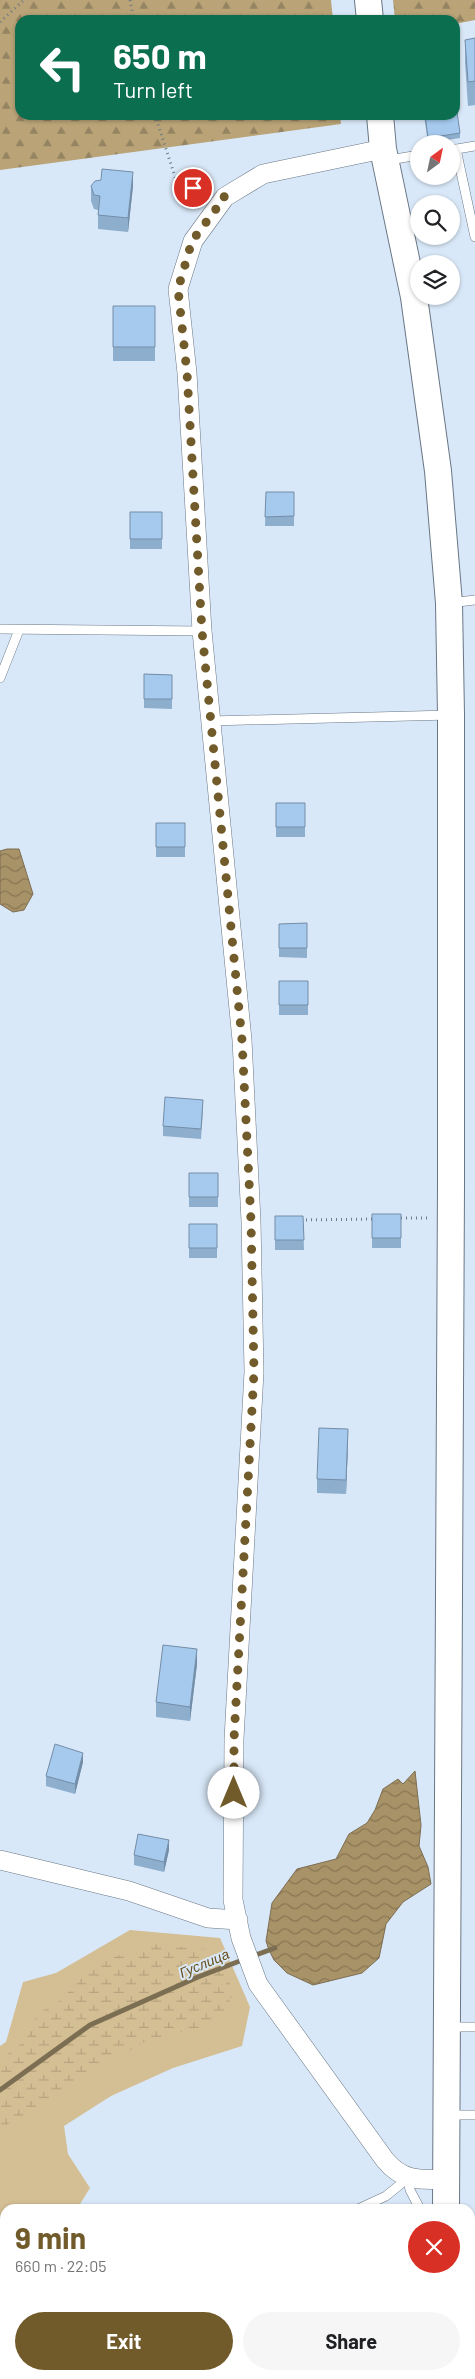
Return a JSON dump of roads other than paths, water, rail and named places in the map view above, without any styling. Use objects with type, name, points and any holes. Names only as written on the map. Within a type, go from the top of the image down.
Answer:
[{"type":"main road","points":[[368,0],[370,15]]},
{"type":"main road","points":[[381,120],[385,155],[414,297],[438,471],[449,603],[451,715],[446,2204]]},
{"type":"street","points":[[385,155],[263,174],[225,197],[192,241],[178,289],[187,373],[202,631],[242,1040],[254,1363],[234,1739],[233,1900],[239,1929],[258,1984],[385,2160],[395,2172],[408,2178],[447,2179]]},
{"type":"street","points":[[0,1860],[129,1891],[239,1929]]},
{"type":"lane","points":[[460,149],[475,146]]},
{"type":"lane","points":[[385,155],[410,155]]},
{"type":"lane","points":[[460,178],[475,237]]},
{"type":"lane","points":[[449,603],[475,600]]},
{"type":"lane","points":[[0,629],[202,631]]},
{"type":"lane","points":[[0,678],[19,630]]},
{"type":"lane","points":[[210,721],[451,715]]},
{"type":"lane","points":[[447,2026],[475,2027]]},
{"type":"lane","points":[[447,2114],[475,2115]]},
{"type":"lane","points":[[369,2204],[386,2196],[408,2178],[410,2190],[417,2204]]},
{"type":"water","points":[[19,849],[33,894],[24,910],[13,912],[0,904],[0,851]]},
{"type":"water","points":[[415,1771],[421,1825],[419,1846],[428,1867],[431,1884],[403,1902],[386,1924],[379,1958],[362,1973],[313,1985],[287,1973],[274,1960],[266,1941],[272,1903],[297,1869],[336,1859],[349,1834],[367,1823],[375,1810],[383,1789],[398,1779],[403,1784]]},
{"type":"waterway","name":"Гуслица","points":[[253,1956],[275,1948]]},
{"type":"waterway","name":"Гуслица","points":[[0,2090],[90,2025],[198,1977],[245,1959]]}]
